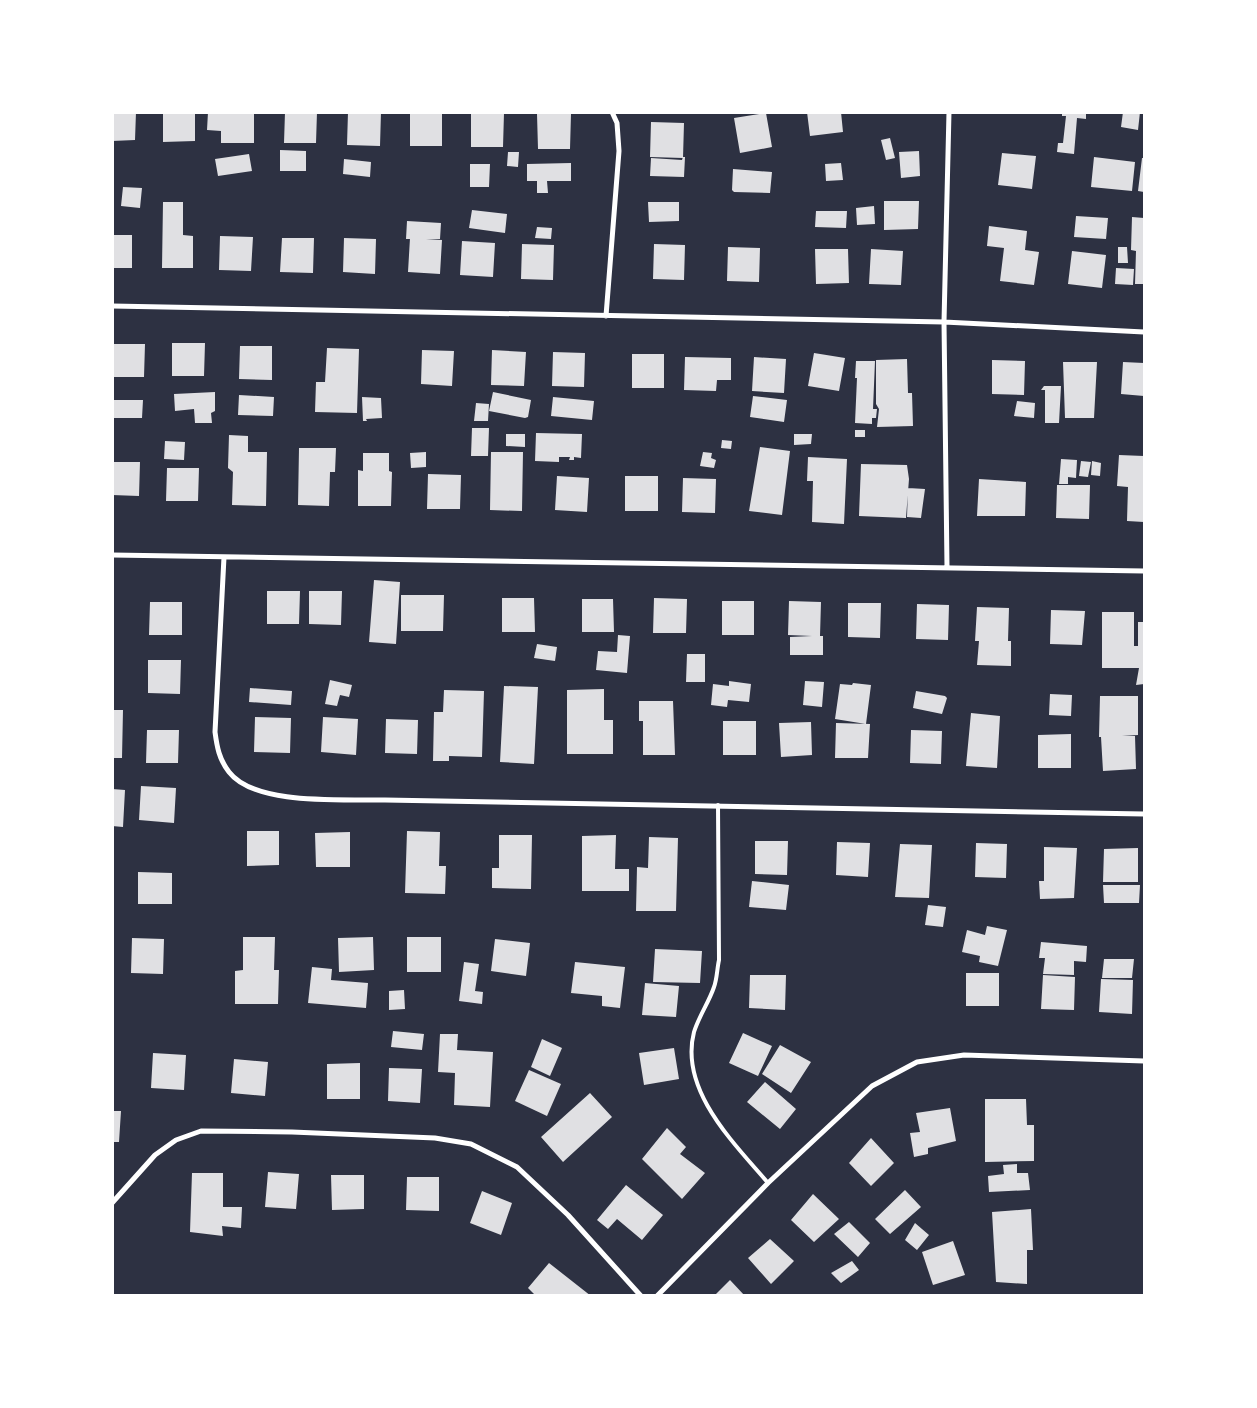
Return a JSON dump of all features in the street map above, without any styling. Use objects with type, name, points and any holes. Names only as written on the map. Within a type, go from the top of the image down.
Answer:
[{"type":"street","points":[[606,316],[620,151],[617,123],[612,112]]},
{"type":"street","points":[[947,567],[944,322],[949,112]]},
{"type":"street","points":[[112,306],[944,322],[1144,332]]},
{"type":"street","points":[[112,555],[1144,571]]},
{"type":"street","points":[[224,557],[215,732],[219,756],[229,773],[245,786],[265,792],[298,798],[1144,814]]},
{"type":"street","points":[[657,1296],[768,1183],[872,1086],[916,1062],[964,1055],[1144,1062]]},
{"type":"street","points":[[112,1203],[156,1155],[176,1140],[201,1131],[292,1132],[426,1138],[470,1144],[517,1167],[568,1215],[641,1296]]},
{"type":"lane","points":[[718,805],[719,960],[715,986],[694,1032],[692,1052],[694,1074],[706,1104],[730,1139],[768,1183]]},
{"type":"building","points":[[112,112],[136,112],[135,140],[112,141]]},
{"type":"building","points":[[163,112],[195,112],[195,141],[163,142]]},
{"type":"building","points":[[208,112],[254,112],[254,143],[221,143],[221,131],[207,130]]},
{"type":"building","points":[[285,112],[317,112],[316,143],[284,143]]},
{"type":"building","points":[[348,112],[381,112],[380,146],[347,145]]},
{"type":"building","points":[[410,112],[442,112],[442,146],[410,146]]},
{"type":"building","points":[[807,112],[841,112],[843,132],[810,136]]},
{"type":"building","points":[[1062,112],[1086,112],[1086,119],[1077,118],[1074,154],[1057,152],[1058,143],[1063,143],[1066,116],[1062,116]]},
{"type":"building","points":[[1123,112],[1140,112],[1138,130],[1121,127]]},
{"type":"building","points":[[471,113],[504,113],[503,147],[471,147]]},
{"type":"building","points":[[766,113],[772,147],[740,153],[734,118]]},
{"type":"building","points":[[537,114],[571,114],[570,149],[538,149]]},
{"type":"building","points":[[651,122],[684,123],[683,158],[650,157]]},
{"type":"building","points":[[890,138],[895,158],[886,160],[881,140]]},
{"type":"building","points":[[280,150],[306,151],[306,171],[280,171]]},
{"type":"building","points":[[919,151],[920,176],[901,178],[899,152]]},
{"type":"building","points":[[508,152],[519,152],[518,167],[507,166]]},
{"type":"building","points":[[1002,153],[1036,156],[1032,189],[998,185]]},
{"type":"building","points":[[249,154],[252,171],[218,176],[215,159]]},
{"type":"building","points":[[685,157],[684,177],[650,176],[651,158],[682,160]]},
{"type":"building","points":[[1094,157],[1135,162],[1132,191],[1091,187]]},
{"type":"building","points":[[1142,158],[1144,158],[1144,192],[1138,191]]},
{"type":"building","points":[[344,159],[371,162],[370,177],[343,174]]},
{"type":"building","points":[[571,163],[571,181],[547,181],[548,193],[537,193],[537,181],[527,181],[527,164]]},
{"type":"building","points":[[841,163],[843,180],[826,181],[825,164]]},
{"type":"building","points":[[470,164],[490,164],[489,187],[470,187]]},
{"type":"building","points":[[733,169],[772,172],[770,193],[734,192],[732,190]]},
{"type":"building","points":[[123,187],[142,188],[140,208],[121,206]]},
{"type":"building","points":[[884,201],[919,201],[918,229],[884,230]]},
{"type":"building","points":[[163,202],[183,202],[183,235],[193,236],[193,268],[162,268]]},
{"type":"building","points":[[648,202],[679,202],[679,221],[649,222]]},
{"type":"building","points":[[874,206],[875,224],[857,225],[856,208]]},
{"type":"building","points":[[472,210],[507,214],[505,233],[469,228]]},
{"type":"building","points":[[816,211],[847,211],[846,228],[815,227]]},
{"type":"building","points":[[1076,216],[1108,218],[1106,239],[1074,237]]},
{"type":"building","points":[[1132,217],[1144,218],[1144,284],[1135,284],[1136,251],[1131,250]]},
{"type":"building","points":[[407,221],[441,223],[440,239],[406,239]]},
{"type":"building","points":[[989,226],[1027,231],[1025,250],[1039,252],[1034,285],[1000,281],[1004,248],[987,246]]},
{"type":"building","points":[[537,227],[552,228],[551,239],[535,238]]},
{"type":"building","points":[[112,235],[132,235],[132,268],[112,268]]},
{"type":"building","points":[[220,236],[253,237],[251,271],[219,270]]},
{"type":"building","points":[[282,238],[314,238],[313,273],[280,272]]},
{"type":"building","points":[[344,238],[376,239],[375,274],[343,272]]},
{"type":"building","points":[[410,238],[442,240],[440,274],[408,272]]},
{"type":"building","points":[[462,241],[495,243],[493,277],[460,275]]},
{"type":"building","points":[[522,244],[554,245],[553,280],[521,279]]},
{"type":"building","points":[[654,244],[685,245],[684,280],[653,279]]},
{"type":"building","points":[[728,247],[760,248],[759,282],[727,281]]},
{"type":"building","points":[[1118,247],[1127,247],[1128,263],[1118,263]]},
{"type":"building","points":[[815,249],[848,249],[849,283],[816,284]]},
{"type":"building","points":[[871,249],[903,251],[901,285],[869,284]]},
{"type":"building","points":[[1072,251],[1106,255],[1102,288],[1068,284]]},
{"type":"building","points":[[1116,268],[1134,269],[1133,285],[1115,284]]},
{"type":"building","points":[[172,343],[205,343],[204,376],[172,376]]},
{"type":"building","points":[[112,344],[145,344],[144,377],[112,377]]},
{"type":"building","points":[[240,346],[272,346],[272,380],[239,379]]},
{"type":"building","points":[[327,348],[359,349],[357,413],[315,412],[316,382],[325,382]]},
{"type":"building","points":[[422,350],[454,351],[452,386],[421,384]]},
{"type":"building","points":[[492,350],[526,352],[524,386],[491,385]]},
{"type":"building","points":[[553,352],[585,353],[584,387],[552,386]]},
{"type":"building","points":[[814,353],[845,358],[839,391],[808,386]]},
{"type":"building","points":[[632,354],[664,354],[664,388],[632,388]]},
{"type":"building","points":[[685,357],[731,358],[731,380],[717,380],[716,391],[684,390]]},
{"type":"building","points":[[754,357],[786,359],[784,393],[752,391]]},
{"type":"building","points":[[907,359],[908,393],[912,393],[913,426],[877,427],[879,409],[876,404],[876,360]]},
{"type":"building","points":[[992,360],[1025,361],[1024,395],[992,394]]},
{"type":"building","points":[[856,361],[875,361],[873,409],[877,409],[876,418],[872,418],[872,424],[855,423]]},
{"type":"building","points":[[1063,362],[1097,362],[1094,418],[1065,418]]},
{"type":"building","points":[[1123,362],[1144,363],[1144,396],[1121,394]]},
{"type":"building","points":[[1044,386],[1061,386],[1059,423],[1045,423],[1045,390],[1041,390]]},
{"type":"building","points":[[215,392],[215,411],[211,413],[212,423],[195,423],[194,409],[175,411],[174,394]]},
{"type":"building","points":[[493,392],[531,400],[528,417],[489,411]]},
{"type":"building","points":[[239,395],[274,397],[273,416],[238,415]]},
{"type":"building","points":[[753,396],[787,400],[784,422],[750,417]]},
{"type":"building","points":[[362,397],[381,398],[382,418],[366,419],[367,421],[363,421]]},
{"type":"building","points":[[553,397],[594,401],[592,420],[551,416]]},
{"type":"building","points":[[113,400],[143,400],[142,418],[113,418]]},
{"type":"building","points":[[1017,401],[1035,403],[1034,418],[1014,416]]},
{"type":"building","points":[[476,403],[489,404],[488,421],[474,421]]},
{"type":"building","points":[[472,428],[489,428],[488,456],[471,456]]},
{"type":"building","points":[[855,430],[865,430],[865,437],[855,437]]},
{"type":"building","points":[[536,433],[582,434],[581,458],[574,457],[574,460],[569,460],[570,457],[559,457],[559,462],[535,461]]},
{"type":"building","points":[[506,434],[525,434],[525,447],[506,446]]},
{"type":"building","points":[[794,434],[812,434],[811,444],[794,445]]},
{"type":"building","points":[[229,435],[248,436],[248,452],[267,452],[266,506],[232,505],[233,472],[228,468]]},
{"type":"building","points":[[722,440],[732,441],[731,449],[721,448]]},
{"type":"building","points":[[165,441],[185,442],[184,460],[164,459]]},
{"type":"building","points":[[760,447],[790,451],[782,515],[749,511]]},
{"type":"building","points":[[299,448],[336,448],[335,472],[330,472],[329,506],[298,505]]},
{"type":"building","points":[[426,452],[426,467],[411,468],[410,453]]},
{"type":"building","points":[[491,452],[523,452],[522,511],[490,510]]},
{"type":"building","points":[[703,452],[712,453],[711,458],[716,460],[714,468],[700,466]]},
{"type":"building","points":[[363,453],[389,453],[389,471],[392,472],[391,506],[358,506],[358,470],[363,471]]},
{"type":"building","points":[[1119,455],[1144,456],[1144,522],[1127,521],[1128,487],[1117,486]]},
{"type":"building","points":[[808,457],[847,459],[844,524],[812,522],[813,481],[807,481]]},
{"type":"building","points":[[1061,459],[1077,460],[1076,478],[1068,477],[1068,484],[1059,484]]},
{"type":"building","points":[[1081,461],[1091,462],[1088,477],[1079,476]]},
{"type":"building","points":[[1092,461],[1101,463],[1100,476],[1091,475]]},
{"type":"building","points":[[112,462],[140,462],[139,496],[112,495]]},
{"type":"building","points":[[861,464],[907,465],[909,479],[906,518],[859,516]]},
{"type":"building","points":[[167,468],[199,468],[198,501],[166,501]]},
{"type":"building","points":[[428,474],[461,475],[460,509],[427,509]]},
{"type":"building","points":[[557,476],[589,478],[587,512],[555,510]]},
{"type":"building","points":[[625,476],[658,476],[658,511],[625,511]]},
{"type":"building","points":[[683,478],[716,479],[715,513],[682,512]]},
{"type":"building","points":[[979,479],[1026,482],[1025,516],[977,516]]},
{"type":"building","points":[[1057,485],[1090,485],[1089,519],[1056,518]]},
{"type":"building","points":[[908,488],[925,489],[921,518],[907,517]]},
{"type":"building","points":[[374,580],[400,582],[396,644],[369,642]]},
{"type":"building","points":[[267,591],[300,591],[299,624],[267,624]]},
{"type":"building","points":[[309,591],[342,591],[341,625],[309,624]]},
{"type":"building","points":[[401,595],[444,595],[443,631],[401,631]]},
{"type":"building","points":[[502,598],[534,598],[535,632],[502,632]]},
{"type":"building","points":[[654,598],[687,599],[686,633],[653,633]]},
{"type":"building","points":[[582,599],[613,599],[614,632],[582,632]]},
{"type":"building","points":[[722,601],[754,601],[754,635],[722,635]]},
{"type":"building","points":[[789,601],[821,602],[820,636],[823,636],[823,655],[790,655],[790,637],[812,636],[788,635]]},
{"type":"building","points":[[150,602],[182,602],[182,635],[149,635]]},
{"type":"building","points":[[848,603],[881,603],[880,638],[848,637]]},
{"type":"building","points":[[917,604],[949,605],[948,640],[916,639]]},
{"type":"building","points":[[977,607],[1009,608],[1008,641],[1011,641],[1011,666],[977,665],[979,641],[975,641]]},
{"type":"building","points":[[1051,610],[1085,611],[1082,645],[1050,644]]},
{"type":"building","points":[[1102,612],[1134,612],[1134,646],[1138,646],[1138,622],[1144,622],[1144,684],[1136,685],[1139,668],[1102,668]]},
{"type":"building","points":[[618,635],[630,636],[627,673],[596,670],[598,651],[617,652]]},
{"type":"building","points":[[537,644],[557,647],[555,661],[534,658]]},
{"type":"building","points":[[687,654],[705,654],[705,682],[686,682]]},
{"type":"building","points":[[148,660],[181,660],[180,694],[148,693]]},
{"type":"building","points":[[330,680],[352,685],[349,697],[340,695],[337,706],[325,704]]},
{"type":"building","points":[[729,681],[751,684],[749,702],[728,700],[727,707],[711,705],[713,684],[729,686]]},
{"type":"building","points":[[805,681],[824,682],[822,707],[803,705]]},
{"type":"building","points":[[853,683],[871,685],[866,724],[835,719],[840,684],[852,685]]},
{"type":"building","points":[[504,686],[538,687],[534,764],[500,762]]},
{"type":"building","points":[[250,688],[292,691],[291,705],[249,702]]},
{"type":"building","points":[[604,689],[604,720],[613,720],[613,754],[567,754],[567,690]]},
{"type":"building","points":[[444,690],[484,691],[482,757],[449,756],[449,761],[433,761],[434,712],[443,712]]},
{"type":"building","points":[[916,691],[945,696],[947,698],[942,714],[913,708]]},
{"type":"building","points":[[1050,694],[1072,695],[1071,716],[1049,715]]},
{"type":"building","points":[[1100,696],[1138,696],[1138,735],[1122,736],[1135,736],[1136,769],[1103,771],[1101,737],[1099,737]]},
{"type":"building","points":[[639,701],[673,701],[675,755],[643,755],[643,721],[639,721]]},
{"type":"building","points":[[112,710],[123,710],[122,758],[112,758]]},
{"type":"building","points":[[971,713],[1000,716],[997,768],[966,766]]},
{"type":"building","points":[[255,717],[291,718],[290,753],[254,752]]},
{"type":"building","points":[[323,717],[358,719],[356,755],[321,752]]},
{"type":"building","points":[[386,719],[418,720],[417,754],[385,753]]},
{"type":"building","points":[[723,721],[756,721],[756,755],[723,755]]},
{"type":"building","points":[[811,722],[812,755],[781,757],[779,723]]},
{"type":"building","points":[[836,723],[870,724],[868,758],[835,758]]},
{"type":"building","points":[[147,730],[179,730],[178,763],[146,763]]},
{"type":"building","points":[[911,730],[942,731],[941,764],[910,763]]},
{"type":"building","points":[[1071,734],[1071,768],[1038,768],[1038,735]]},
{"type":"building","points":[[141,786],[176,788],[174,823],[139,820]]},
{"type":"building","points":[[112,789],[125,790],[123,827],[112,826]]},
{"type":"building","points":[[247,831],[279,831],[279,865],[247,866]]},
{"type":"building","points":[[407,831],[440,832],[439,866],[446,866],[445,894],[405,893]]},
{"type":"building","points":[[350,832],[350,867],[316,867],[315,833]]},
{"type":"building","points":[[499,835],[532,835],[531,889],[492,888],[492,868],[499,868]]},
{"type":"building","points":[[616,835],[615,869],[629,869],[629,891],[582,891],[582,836]]},
{"type":"building","points":[[649,837],[678,838],[676,911],[636,911],[637,867],[648,868]]},
{"type":"building","points":[[755,841],[788,841],[787,875],[755,874]]},
{"type":"building","points":[[837,842],[870,843],[868,877],[836,875]]},
{"type":"building","points":[[976,843],[1007,844],[1006,878],[975,877]]},
{"type":"building","points":[[900,844],[932,845],[929,898],[895,897]]},
{"type":"building","points":[[1044,847],[1077,848],[1074,898],[1040,899],[1039,881],[1044,881]]},
{"type":"building","points":[[1138,848],[1138,882],[1103,882],[1104,849]]},
{"type":"building","points":[[138,872],[172,873],[172,904],[138,904]]},
{"type":"building","points":[[752,881],[789,885],[786,910],[749,907]]},
{"type":"building","points":[[1103,885],[1140,885],[1139,903],[1104,903]]},
{"type":"building","points":[[928,905],[946,907],[943,927],[925,925]]},
{"type":"building","points":[[987,926],[1007,930],[998,966],[979,962],[980,956],[962,952],[967,930],[985,935]]},
{"type":"building","points":[[243,937],[275,937],[274,970],[279,970],[278,1004],[235,1004],[235,971],[243,970]]},
{"type":"building","points":[[373,937],[374,970],[339,972],[338,938]]},
{"type":"building","points":[[407,937],[441,937],[441,972],[407,972]]},
{"type":"building","points":[[132,938],[164,939],[163,974],[131,973]]},
{"type":"building","points":[[495,939],[530,943],[526,976],[491,971]]},
{"type":"building","points":[[1041,942],[1087,946],[1086,962],[1074,961],[1074,975],[1043,974],[1045,958],[1039,958]]},
{"type":"building","points":[[655,949],[702,951],[700,983],[653,982]]},
{"type":"building","points":[[1104,959],[1134,959],[1132,978],[1102,978]]},
{"type":"building","points":[[464,962],[479,964],[475,991],[483,992],[482,1004],[459,1001]]},
{"type":"building","points":[[575,962],[625,967],[620,1008],[602,1006],[602,996],[571,993]]},
{"type":"building","points":[[312,967],[332,969],[331,980],[368,983],[366,1008],[308,1003]]},
{"type":"building","points":[[966,973],[999,973],[999,1006],[966,1006]]},
{"type":"building","points":[[750,975],[786,975],[785,1010],[749,1008]]},
{"type":"building","points":[[1043,975],[1075,977],[1074,1010],[1041,1009]]},
{"type":"building","points":[[1101,979],[1133,980],[1132,1014],[1099,1012]]},
{"type":"building","points":[[645,983],[679,986],[676,1017],[642,1015]]},
{"type":"building","points":[[404,990],[405,1009],[389,1010],[389,991]]},
{"type":"building","points":[[393,1031],[424,1034],[422,1050],[391,1047]]},
{"type":"building","points":[[743,1033],[772,1046],[758,1076],[729,1063]]},
{"type":"building","points":[[440,1034],[458,1034],[457,1050],[493,1052],[490,1107],[454,1105],[455,1073],[438,1072]]},
{"type":"building","points":[[542,1039],[562,1048],[550,1076],[531,1067]]},
{"type":"building","points":[[780,1045],[811,1062],[791,1093],[762,1074]]},
{"type":"building","points":[[674,1048],[679,1079],[644,1085],[639,1053]]},
{"type":"building","points":[[153,1053],[186,1055],[184,1090],[151,1088]]},
{"type":"building","points":[[234,1059],[268,1062],[265,1096],[231,1093]]},
{"type":"building","points":[[360,1063],[360,1099],[327,1099],[327,1064]]},
{"type":"building","points":[[389,1068],[422,1069],[420,1103],[388,1101]]},
{"type":"building","points":[[529,1070],[561,1084],[547,1116],[515,1101]]},
{"type":"building","points":[[765,1082],[796,1109],[780,1129],[747,1102]]},
{"type":"building","points":[[590,1093],[612,1117],[563,1162],[541,1137]]},
{"type":"building","points":[[985,1099],[1026,1099],[1027,1125],[1034,1125],[1034,1161],[985,1162]]},
{"type":"building","points":[[950,1108],[956,1141],[928,1148],[928,1154],[914,1157],[910,1133],[920,1132],[916,1113]]},
{"type":"building","points":[[112,1111],[121,1111],[119,1142],[112,1142]]},
{"type":"building","points":[[667,1128],[686,1147],[680,1154],[705,1173],[682,1199],[642,1159]]},
{"type":"building","points":[[871,1138],[894,1163],[871,1186],[849,1163]]},
{"type":"building","points":[[1017,1164],[1017,1173],[1028,1173],[1030,1190],[989,1192],[988,1176],[1004,1174],[1003,1165]]},
{"type":"building","points":[[268,1172],[299,1174],[296,1209],[265,1207]]},
{"type":"building","points":[[192,1173],[223,1173],[223,1207],[242,1207],[241,1228],[222,1226],[223,1236],[190,1232]]},
{"type":"building","points":[[331,1175],[364,1175],[364,1209],[332,1210]]},
{"type":"building","points":[[407,1177],[439,1177],[439,1211],[406,1210]]},
{"type":"building","points":[[626,1185],[663,1215],[642,1240],[617,1219],[608,1229],[597,1220]]},
{"type":"building","points":[[905,1190],[921,1207],[890,1234],[875,1219]]},
{"type":"building","points":[[482,1191],[512,1203],[501,1235],[470,1223]]},
{"type":"building","points":[[813,1194],[839,1219],[814,1242],[791,1220]]},
{"type":"building","points":[[1031,1209],[1033,1250],[1027,1250],[1027,1284],[996,1282],[992,1212]]},
{"type":"building","points":[[849,1222],[870,1243],[858,1257],[834,1234]]},
{"type":"building","points":[[915,1223],[929,1235],[917,1250],[905,1240]]},
{"type":"building","points":[[770,1239],[794,1261],[771,1284],[748,1258]]},
{"type":"building","points":[[953,1241],[965,1275],[933,1285],[922,1252]]},
{"type":"building","points":[[852,1261],[859,1270],[841,1283],[831,1273]]},
{"type":"building","points":[[549,1263],[591,1296],[536,1296],[528,1288]]},
{"type":"building","points":[[730,1280],[745,1296],[714,1296]]}]
